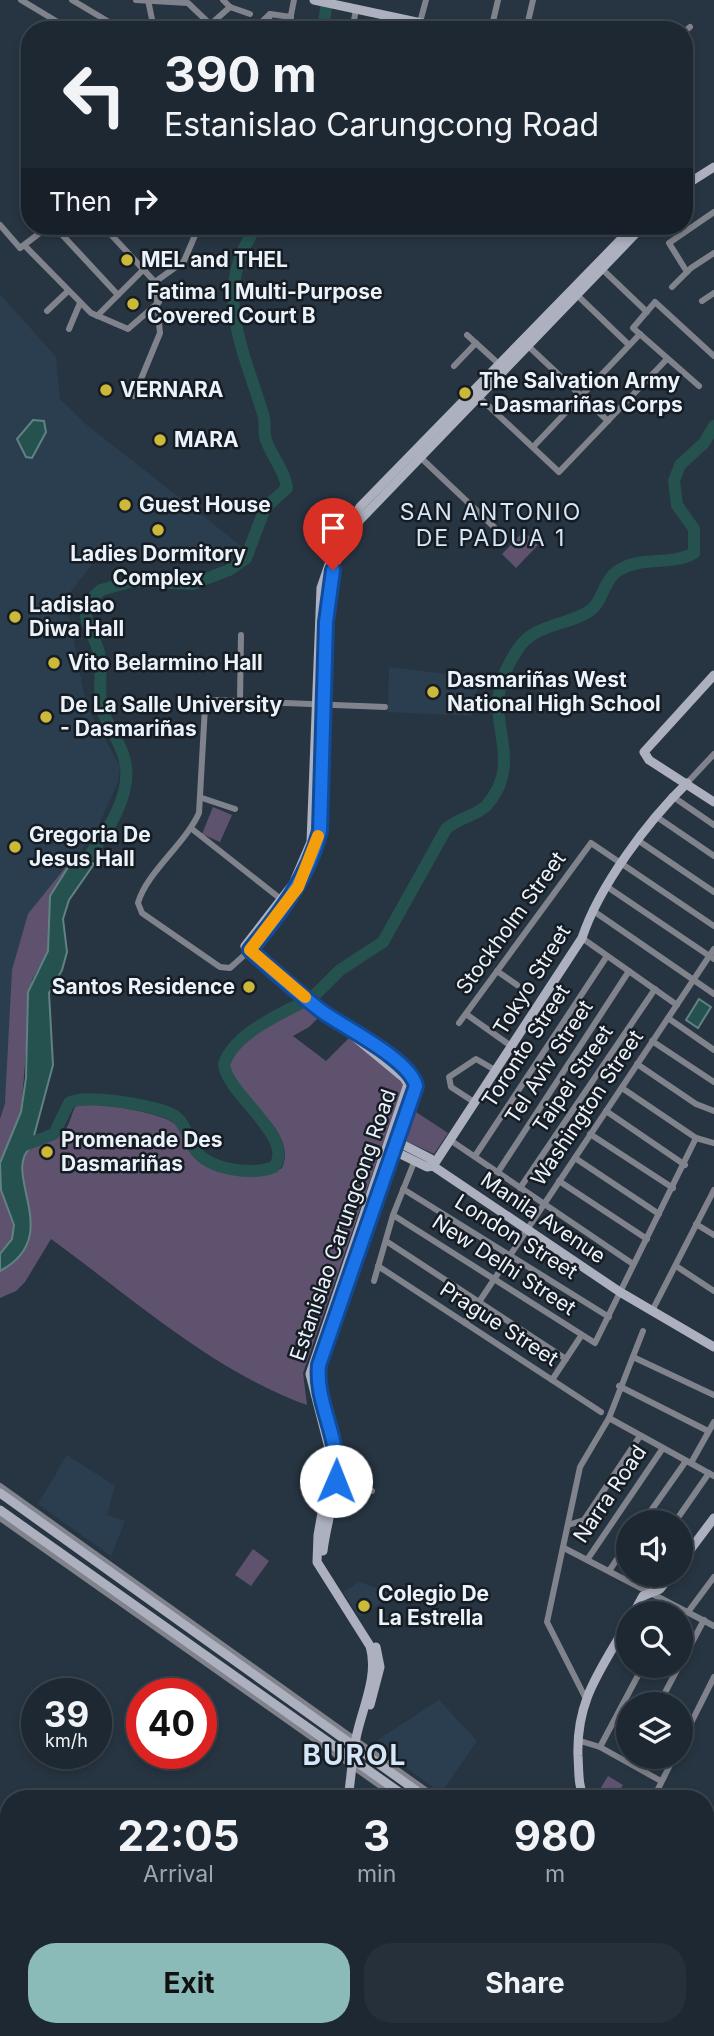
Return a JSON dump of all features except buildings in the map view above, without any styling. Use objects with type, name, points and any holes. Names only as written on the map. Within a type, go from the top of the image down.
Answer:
[{"type":"street","points":[[21,0],[56,21]]},
{"type":"street","points":[[31,6],[39,0]]},
{"type":"street","points":[[72,0],[107,21]]},
{"type":"street","points":[[136,0],[187,3],[203,21]]},
{"type":"street","points":[[223,0],[230,7],[250,15]]},
{"type":"street","points":[[290,21],[294,0]]},
{"type":"street","points":[[314,0],[416,21]]},
{"type":"street","points":[[421,21],[426,0]]},
{"type":"street","points":[[493,21],[498,0]]},
{"type":"street","points":[[528,21],[533,0]]},
{"type":"street","points":[[148,1],[153,21]]},
{"type":"street","points":[[215,21],[230,7]]},
{"type":"street","points":[[354,21],[356,9]]},
{"type":"street","points":[[270,14],[291,17]]},
{"type":"street","points":[[263,21],[270,14]]},
{"type":"street","points":[[269,21],[270,14]]},
{"type":"street","points":[[693,175],[713,165]]},
{"type":"street","points":[[693,179],[713,165]]},
{"type":"street","points":[[693,226],[714,212]]},
{"type":"street","points":[[0,225],[20,248],[26,247],[40,235]]},
{"type":"street","points":[[60,235],[118,295]]},
{"type":"street","points":[[112,235],[155,282],[159,302],[160,333],[134,396]]},
{"type":"street","points":[[155,282],[184,261],[195,235]]},
{"type":"street","points":[[418,456],[480,398],[626,235]]},
{"type":"street","points":[[385,706],[321,703],[240,700],[214,700],[205,707],[202,798],[192,829],[143,891],[139,909],[220,967],[229,968],[240,959],[298,877],[311,842],[321,703],[328,601],[335,564],[356,526],[500,365],[578,295],[634,235]]},
{"type":"street","points":[[681,235],[669,243],[687,272]]},
{"type":"street","points":[[26,247],[80,303],[97,316],[128,329],[159,302]]},
{"type":"street","points":[[672,287],[687,272],[714,253]]},
{"type":"street","points":[[97,316],[144,269]]},
{"type":"street","points":[[602,269],[647,312]]},
{"type":"street","points":[[47,311],[68,291]]},
{"type":"street","points":[[702,302],[714,293]]},
{"type":"street","points":[[578,295],[629,345]]},
{"type":"street","points":[[699,386],[633,328],[655,302],[714,356]]},
{"type":"street","points":[[69,328],[80,303]]},
{"type":"street","points":[[533,447],[640,334]]},
{"type":"street","points":[[467,335],[500,365]]},
{"type":"street","points":[[454,366],[476,342]]},
{"type":"street","points":[[526,344],[608,421]]},
{"type":"street","points":[[480,398],[559,472],[667,359]]},
{"type":"street","points":[[418,456],[494,527]]},
{"type":"street","points":[[240,700],[241,635]]},
{"type":"street","points":[[714,675],[645,747],[644,752],[649,760],[714,802]]},
{"type":"street","points":[[248,948],[298,887],[316,844],[321,818],[321,703]]},
{"type":"street","points":[[687,783],[714,754]]},
{"type":"street","name":"Tokyo Street","points":[[433,1166],[582,938],[591,909],[606,886],[672,796],[687,783]]},
{"type":"street","points":[[672,796],[714,825]]},
{"type":"street","points":[[202,798],[235,809]]},
{"type":"street","points":[[657,817],[714,856]]},
{"type":"street","points":[[192,829],[282,900]]},
{"type":"street","points":[[639,841],[714,892]]},
{"type":"street","name":"Stockholm Street","points":[[459,1023],[591,843],[622,864]]},
{"type":"street","points":[[622,864],[714,926]]},
{"type":"street","points":[[606,886],[712,954]]},
{"type":"street","points":[[591,909],[714,994]]},
{"type":"street","points":[[582,938],[677,1005]]},
{"type":"street","name":"Estanislao Carungcong Road","points":[[248,948],[295,989],[323,1011],[352,1027],[415,1080],[412,1105],[392,1145],[319,1365],[318,1385],[337,1448],[317,1562],[369,1646],[373,1657],[372,1675],[349,1790]]},
{"type":"street","name":"Washington Street","points":[[465,1322],[712,954]]},
{"type":"street","name":"Toronto Street","points":[[475,1156],[607,956]]},
{"type":"street","points":[[497,971],[517,985]]},
{"type":"street","name":"Tel Aviv Street","points":[[498,1172],[629,971]]},
{"type":"street","name":"Taipei Street","points":[[520,1188],[655,989]]},
{"type":"street","points":[[466,1014],[511,1046]]},
{"type":"street","points":[[668,1018],[714,1050]]},
{"type":"street","points":[[652,1041],[714,1082]]},
{"type":"street","points":[[474,1102],[452,1087],[449,1077],[475,1059],[495,1070]]},
{"type":"street","points":[[637,1065],[696,1104],[714,1111]]},
{"type":"street","points":[[622,1088],[696,1138],[714,1143]]},
{"type":"street","points":[[606,1111],[685,1165]]},
{"type":"street","points":[[590,1134],[673,1188]]},
{"type":"street","points":[[609,1317],[696,1138]]},
{"type":"street","points":[[450,1140],[633,1265]]},
{"type":"street","name":"Manila Avenue","points":[[392,1145],[431,1159],[433,1166],[620,1292],[714,1347]]},
{"type":"street","points":[[374,1281],[393,1215],[417,1156]]},
{"type":"street","points":[[575,1158],[659,1214]]},
{"type":"street","points":[[559,1181],[647,1239]]},
{"type":"street","name":"London Street","points":[[403,1189],[609,1317]]},
{"type":"street","points":[[653,1309],[714,1190]]},
{"type":"street","name":"New Delhi Street","points":[[393,1215],[581,1336],[596,1343],[609,1317]]},
{"type":"street","points":[[696,1224],[714,1236]]},
{"type":"street","points":[[386,1241],[566,1359]]},
{"type":"street","name":"Prague Street","points":[[378,1266],[601,1412]]},
{"type":"street","points":[[676,1266],[714,1290]]},
{"type":"street","points":[[585,1697],[547,1622],[580,1466],[609,1418],[619,1386],[643,1331]]},
{"type":"street","points":[[552,1380],[581,1336]]},
{"type":"street","points":[[633,1357],[714,1395]]},
{"type":"street","points":[[619,1386],[708,1431]]},
{"type":"street","points":[[609,1418],[712,1475],[685,1510]]},
{"type":"street","points":[[652,1510],[714,1422]]},
{"type":"street","points":[[568,1525],[583,1520],[640,1436]]},
{"type":"street","name":"Narra Road","points":[[587,1560],[663,1448]]},
{"type":"street","points":[[332,1480],[372,1491]]},
{"type":"street","points":[[0,1486],[416,1790]]},
{"type":"street","points":[[0,1493],[236,1662],[424,1790]]},
{"type":"street","points":[[0,1510],[229,1672],[388,1790]]},
{"type":"street","points":[[0,1518],[395,1790]]},
{"type":"street","points":[[693,1546],[714,1518]]},
{"type":"street","points":[[564,1548],[616,1575]]},
{"type":"street","points":[[609,1571],[616,1561]]},
{"type":"street","points":[[693,1605],[714,1577]]},
{"type":"street","points":[[640,1587],[667,1601]]},
{"type":"street","points":[[640,1601],[643,1595],[662,1587]]},
{"type":"street","points":[[693,1614],[714,1626]]},
{"type":"street","points":[[693,1641],[704,1620]]},
{"type":"street","points":[[582,1790],[577,1740],[579,1715],[585,1697],[616,1643]]},
{"type":"street","points":[[229,1672],[236,1662]]},
{"type":"street","points":[[693,1719],[714,1677]]},
{"type":"street","points":[[600,1747],[637,1678]]},
{"type":"street","points":[[577,1740],[616,1754]]},
{"type":"street","points":[[644,1769],[661,1781]]},
{"type":"street","points":[[657,1790],[668,1769]]},
{"type":"shaded area","name":"De La Salle University - Dasmariñas","points":[[0,294],[56,357],[60,399],[88,426],[244,548],[241,552],[194,561],[146,556],[95,561],[71,591],[69,616],[86,705],[120,766],[118,782],[95,833],[62,874],[0,1119]]},
{"type":"shaded area","points":[[33,420],[44,421],[46,432],[32,458],[26,457],[17,439]]},
{"type":"shaded area","points":[[524,531],[538,545],[516,568],[502,554]]},
{"type":"shaded area","name":"Dasmariñas West National High School","points":[[389,667],[479,678],[472,716],[388,712]]},
{"type":"shaded area","points":[[213,807],[232,815],[220,842],[202,834]]},
{"type":"shaded area","name":"Promenade Des Dasmariñas","points":[[77,853],[50,896],[48,951],[32,980],[21,1112],[0,1163],[0,1119],[5,1103],[12,970],[28,914]]},
{"type":"shaded area","points":[[77,853],[94,864],[69,900],[63,919],[67,952],[62,970],[49,993],[53,1065],[31,1147],[23,1158],[22,1172],[31,1223],[28,1241],[19,1257],[0,1271],[0,1254],[12,1239],[14,1225],[1,1190],[0,1163],[21,1112],[26,1078],[28,992],[48,951],[50,896]]},
{"type":"shaded area","points":[[699,999],[711,1007],[698,1028],[686,1020]]},
{"type":"shaded area","points":[[307,1006],[319,1017],[309,1027],[293,1036],[326,1061],[350,1037],[403,1083],[403,1086],[303,1373],[307,1405],[273,1391],[206,1353],[51,1239],[25,1282],[16,1291],[0,1298],[0,1271],[16,1259],[24,1247],[27,1233],[18,1187],[22,1155],[34,1145],[63,1133],[77,1104],[126,1108],[164,1118],[179,1129],[188,1149],[199,1161],[221,1172],[247,1176],[282,1168],[285,1153],[282,1140],[233,1078],[228,1065],[251,1038]]},
{"type":"shaded area","points":[[413,1110],[448,1133],[434,1154],[402,1139]]},
{"type":"shaded area","name":"Promenade Des Dasmariñas","points":[[0,1185],[14,1231],[13,1239],[0,1254]]},
{"type":"shaded area","points":[[67,1455],[115,1486],[107,1515],[125,1521],[111,1556],[38,1504]]},
{"type":"shaded area","points":[[253,1549],[269,1561],[251,1586],[235,1575]]},
{"type":"shaded area","name":"Colegio De La Estrella","points":[[359,1582],[394,1594],[360,1617],[343,1592]]},
{"type":"shaded area","points":[[439,1700],[477,1741],[443,1790],[437,1790],[373,1743]]},
{"type":"shaded area","points":[[608,1776],[623,1785],[620,1790],[599,1790]]},
{"type":"waterway","points":[[324,21],[326,8]]},
{"type":"waterway","points":[[78,871],[113,820],[120,805],[126,776],[123,754],[101,705],[100,660],[86,617],[87,603],[101,590],[133,581],[193,584],[229,570],[246,558],[265,508],[287,488],[266,440],[264,417],[235,319],[233,296],[236,273],[243,250],[252,235]]},
{"type":"waterway","points":[[313,997],[340,970],[383,942],[446,829],[483,809],[497,790],[503,775],[504,761],[498,703],[500,687],[518,649],[541,630],[579,617],[594,608],[611,577],[623,568],[641,562],[677,559],[694,553],[694,529],[677,505],[674,481],[680,465],[704,443],[714,426]]},
{"type":"waterway","points":[[17,1148],[54,1134],[69,1103],[77,1100],[105,1100],[154,1108],[175,1116],[182,1123],[200,1156],[219,1166],[243,1171],[274,1167],[278,1156],[276,1143],[269,1129],[235,1088],[224,1064],[229,1053],[247,1035],[303,1002]]},
{"type":"slow traffic","points":[[305,997],[250,950],[298,887],[312,858],[318,836]]},
{"type":"place","name":"MEL and THEL","points":[[127,260]]},
{"type":"place","name":"Fatima 1 Multi-Purpose Covered Court B","points":[[133,304]]},
{"type":"place","name":"VERNARA","points":[[106,390]]},
{"type":"place","name":"The Salvation Army - Dasmariñas Corps","points":[[465,393]]},
{"type":"place","name":"MARA","points":[[160,440]]},
{"type":"place","name":"Guest House","points":[[125,505]]},
{"type":"place","name":"Ladies Dormitory Complex","points":[[158,530]]},
{"type":"place","name":"Ladislao Diwa Hall","points":[[15,617]]},
{"type":"place","name":"Vito Belarmino Hall","points":[[54,663]]},
{"type":"place","name":"Dasmariñas West National High School","points":[[433,692]]},
{"type":"place","name":"De La Salle University - Dasmariñas","points":[[46,717]]},
{"type":"place","name":"Gregoria De Jesus Hall","points":[[15,847]]},
{"type":"place","name":"Santos Residence","points":[[249,987]]},
{"type":"place","name":"Promenade Des Dasmariñas","points":[[47,1152]]},
{"type":"place","name":"Colegio De La Estrella","points":[[364,1606]]},
{"type":"district","name":"SAN ANTONIO DE PADUA 1","points":[[491,525]]},
{"type":"district","name":"BUROL","points":[[355,1755]]},
{"type":"route","points":[[333,570],[326,622],[320,831],[312,858],[298,887],[250,950],[324,1013],[352,1027],[410,1073],[416,1086],[412,1105],[319,1365],[318,1385],[337,1448],[336,1481]]}]
